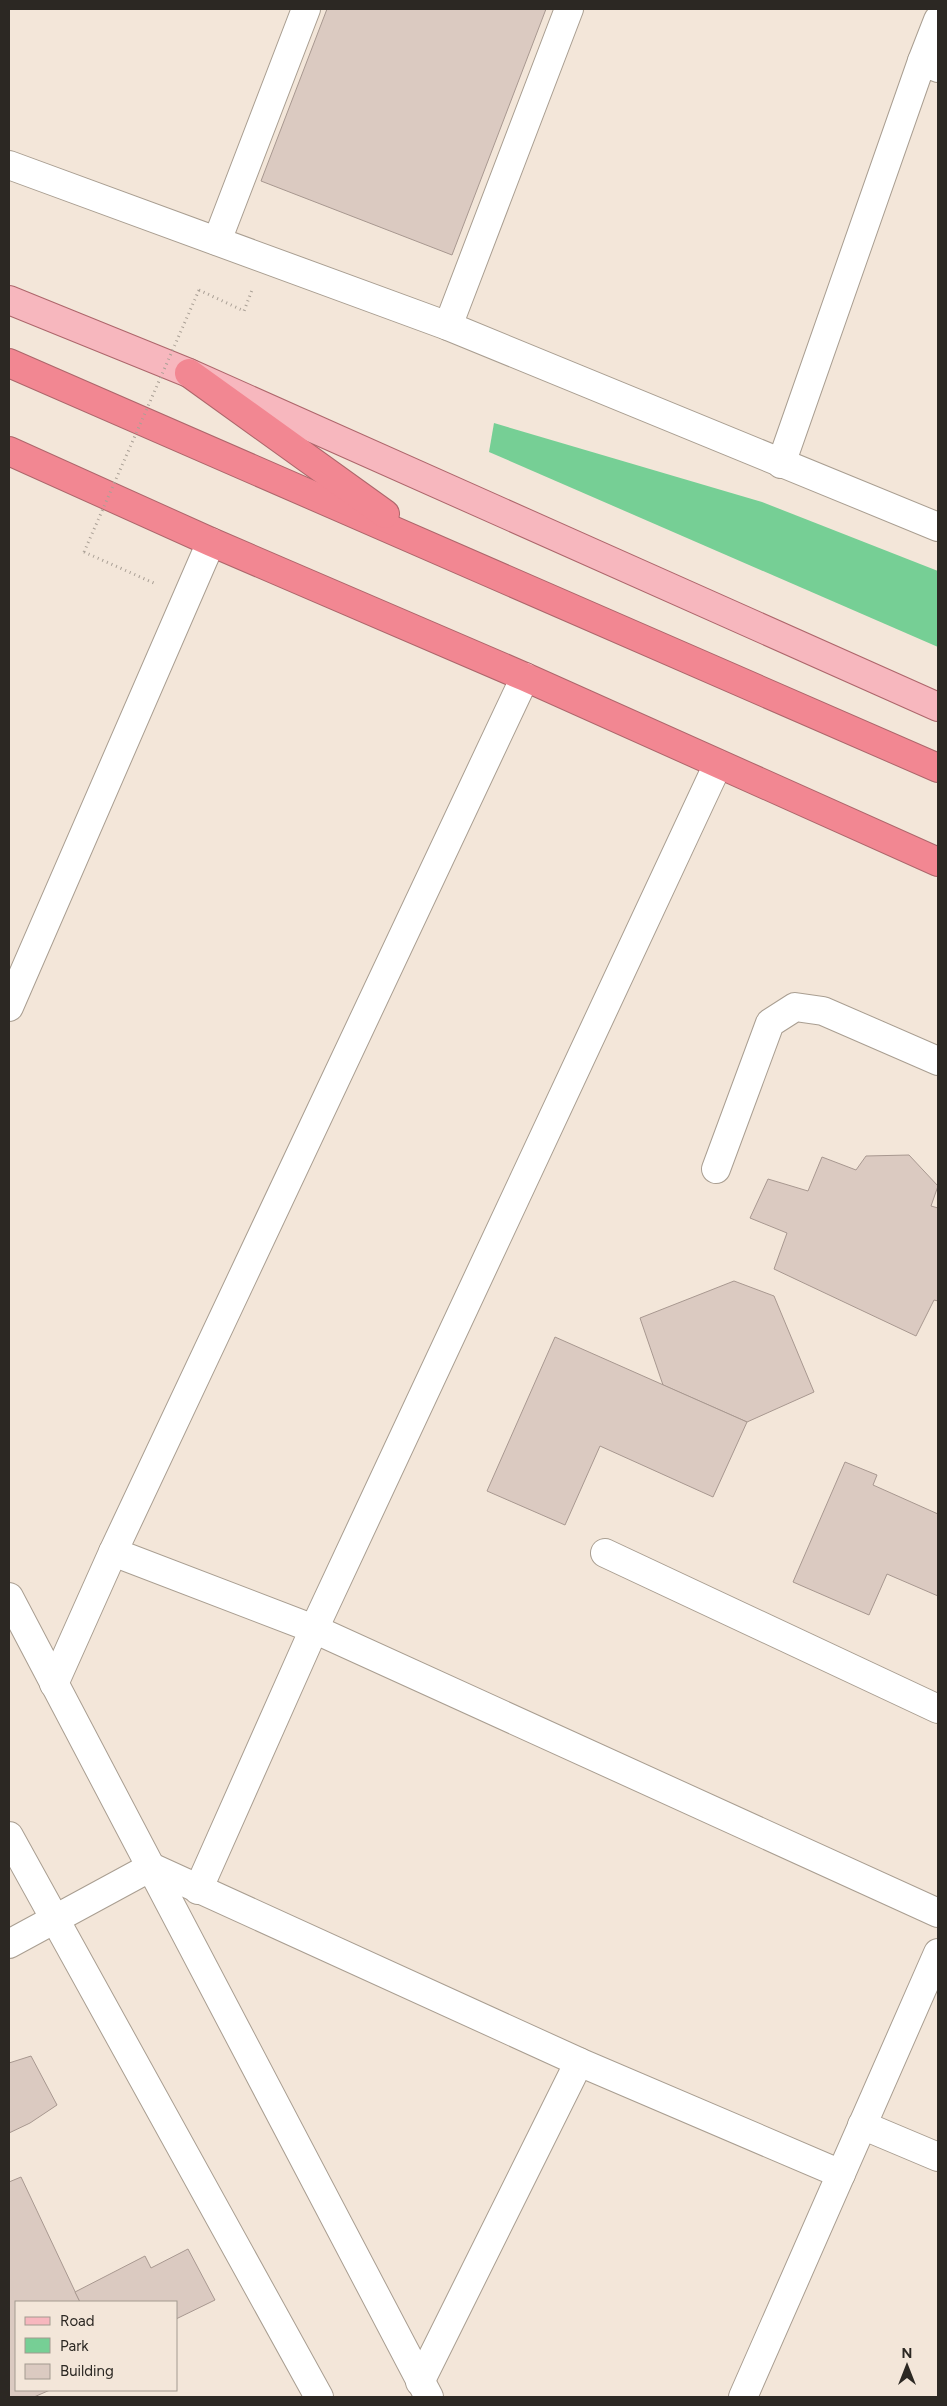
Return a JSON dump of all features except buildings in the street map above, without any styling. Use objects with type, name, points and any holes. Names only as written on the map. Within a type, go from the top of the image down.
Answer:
[{"type":"highway","points":[[9,363],[938,768]]},
{"type":"highway","points":[[189,373],[358,497],[451,557]]},
{"type":"highway","points":[[9,451],[210,542],[525,677],[938,862]]},
{"type":"main road","points":[[9,300],[189,373],[938,708]]},
{"type":"street","points":[[217,241],[306,9]]},
{"type":"street","points":[[448,326],[568,9]]},
{"type":"street","points":[[781,464],[930,65],[938,20]]},
{"type":"street","points":[[9,165],[448,326],[938,527]]},
{"type":"street","points":[[9,1007],[210,542]]},
{"type":"street","points":[[54,1684],[113,1552],[525,677]]},
{"type":"street","points":[[198,1890],[314,1629],[718,764]]},
{"type":"street","points":[[716,1169],[770,1023],[795,1007],[823,1011],[938,1061]]},
{"type":"street","points":[[113,1552],[314,1629],[938,1913]]},
{"type":"street","points":[[605,1553],[938,1709]]},
{"type":"street","points":[[9,1597],[424,2390]]},
{"type":"street","points":[[9,1836],[319,2397]]},
{"type":"street","points":[[151,1867],[579,2062],[841,2174]]},
{"type":"street","points":[[9,1944],[151,1867]]},
{"type":"street","points":[[743,2397],[938,1953]]},
{"type":"street","points":[[424,2390],[579,2062]]},
{"type":"street","points":[[862,2124],[938,2157]]},
{"type":"path","points":[[126,571],[84,552],[199,290],[244,311]]},
{"type":"green space","points":[[494,423],[762,502],[938,571],[938,647],[489,452]]}]
